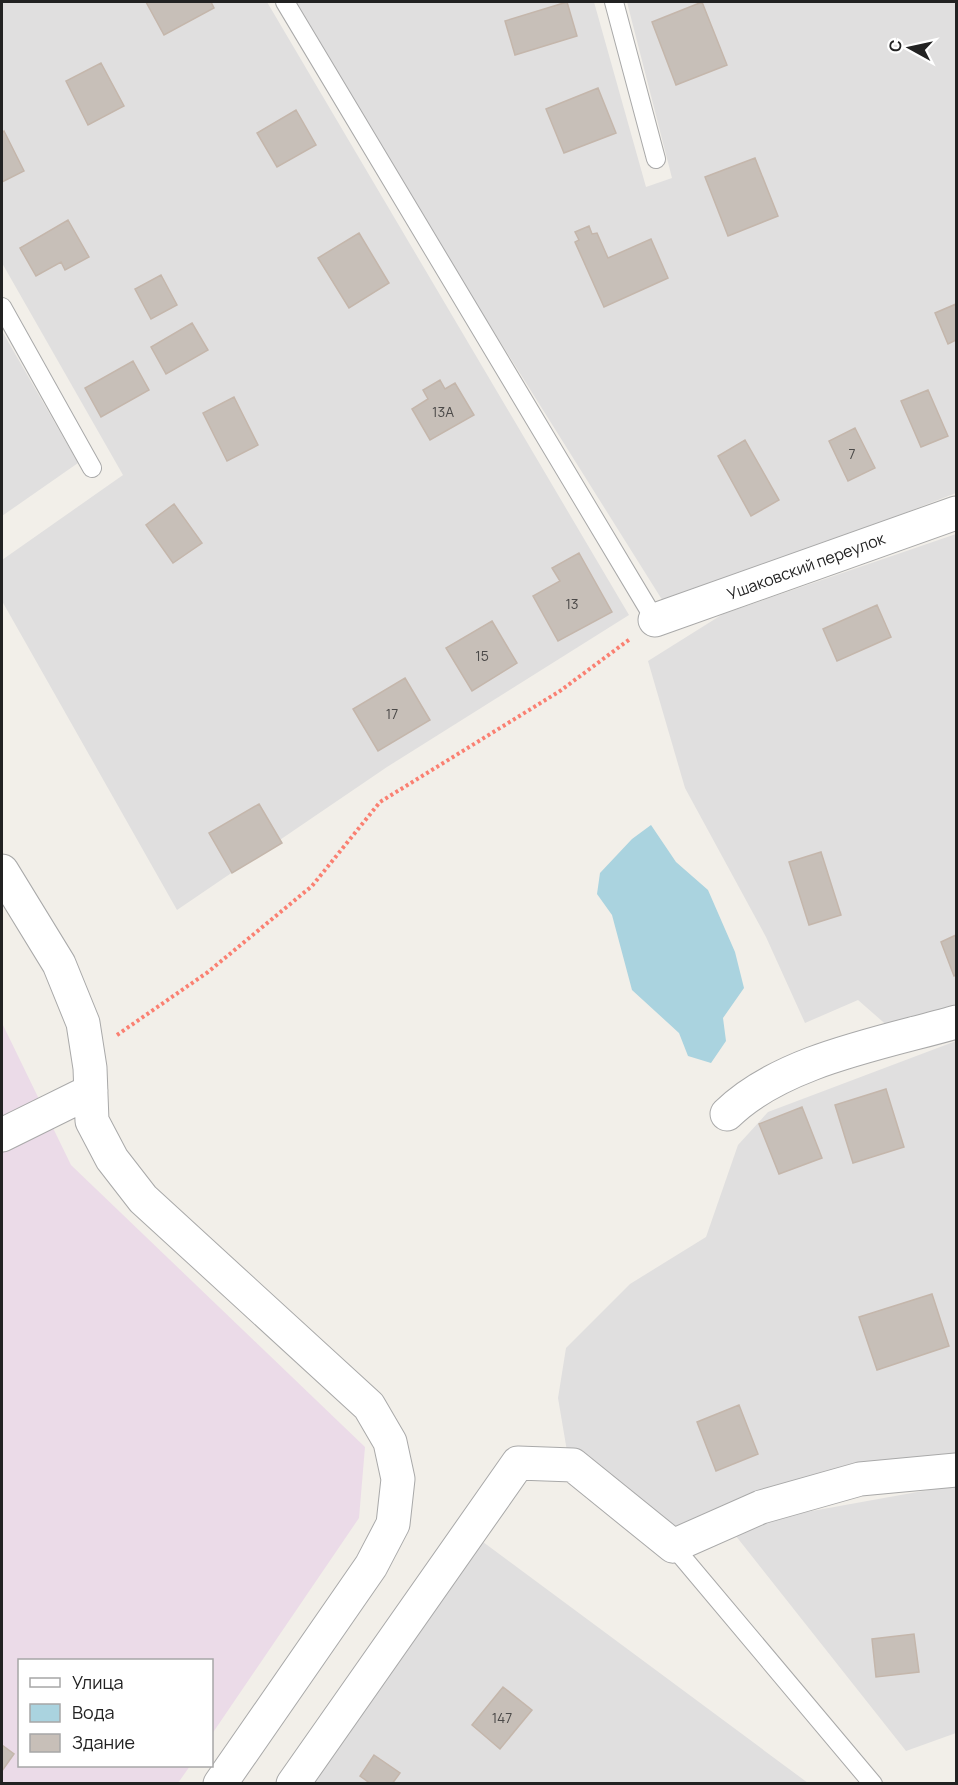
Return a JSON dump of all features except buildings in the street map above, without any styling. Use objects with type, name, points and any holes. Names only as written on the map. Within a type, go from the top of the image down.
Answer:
[{"type":"street","name":"Ушаковский переулок","points":[[655,620],[957,513]]},
{"type":"street","points":[[2,871],[59,964],[83,1023],[90,1079],[92,1121],[112,1159],[143,1199],[369,1406],[390,1442],[398,1479],[393,1524],[371,1566],[220,1784]]},
{"type":"street","points":[[727,1114],[746,1096],[800,1067],[957,1022]]},
{"type":"street","points":[[2,1135],[90,1079]]},
{"type":"street","points":[[293,1784],[518,1463],[573,1466],[674,1546],[760,1507],[860,1479],[957,1470]]},
{"type":"lane","points":[[285,2],[655,620]]},
{"type":"lane","points":[[614,2],[656,159]]},
{"type":"lane","points":[[2,307],[92,468]]},
{"type":"lane","points":[[674,1546],[873,1784]]},
{"type":"path","points":[[90,1079],[110,1040],[208,972],[312,886],[380,802],[560,691],[655,620]]},
{"type":"shaded area","points":[[2,2],[267,2],[629,615],[387,767],[177,910],[2,601],[2,560],[123,475],[2,263]]},
{"type":"shaded area","points":[[287,2],[594,2],[646,187],[672,178],[627,2],[956,2],[956,493],[666,606]]},
{"type":"shaded area","points":[[2,331],[78,463],[2,516]]},
{"type":"shaded area","points":[[956,534],[956,1004],[890,1028],[858,1000],[805,1023],[766,937],[685,788],[648,661],[723,614]]},
{"type":"shaded area","points":[[2,1023],[71,1165],[365,1447],[359,1518],[213,1733],[213,1659],[18,1659],[18,1767],[189,1767],[178,1783],[2,1783]]},
{"type":"shaded area","points":[[956,1041],[956,1462],[716,1509],[656,1536],[569,1463],[558,1398],[566,1348],[630,1284],[706,1237],[738,1145],[768,1112]]},
{"type":"shaded area","points":[[956,1485],[956,1733],[906,1751],[728,1526]]},
{"type":"shaded area","points":[[479,1539],[808,1783],[303,1784]]},
{"type":"water","points":[[651,825],[676,862],[708,890],[735,952],[744,988],[723,1018],[726,1041],[711,1063],[688,1056],[679,1033],[632,990],[612,915],[597,894],[600,873],[632,839]]}]
